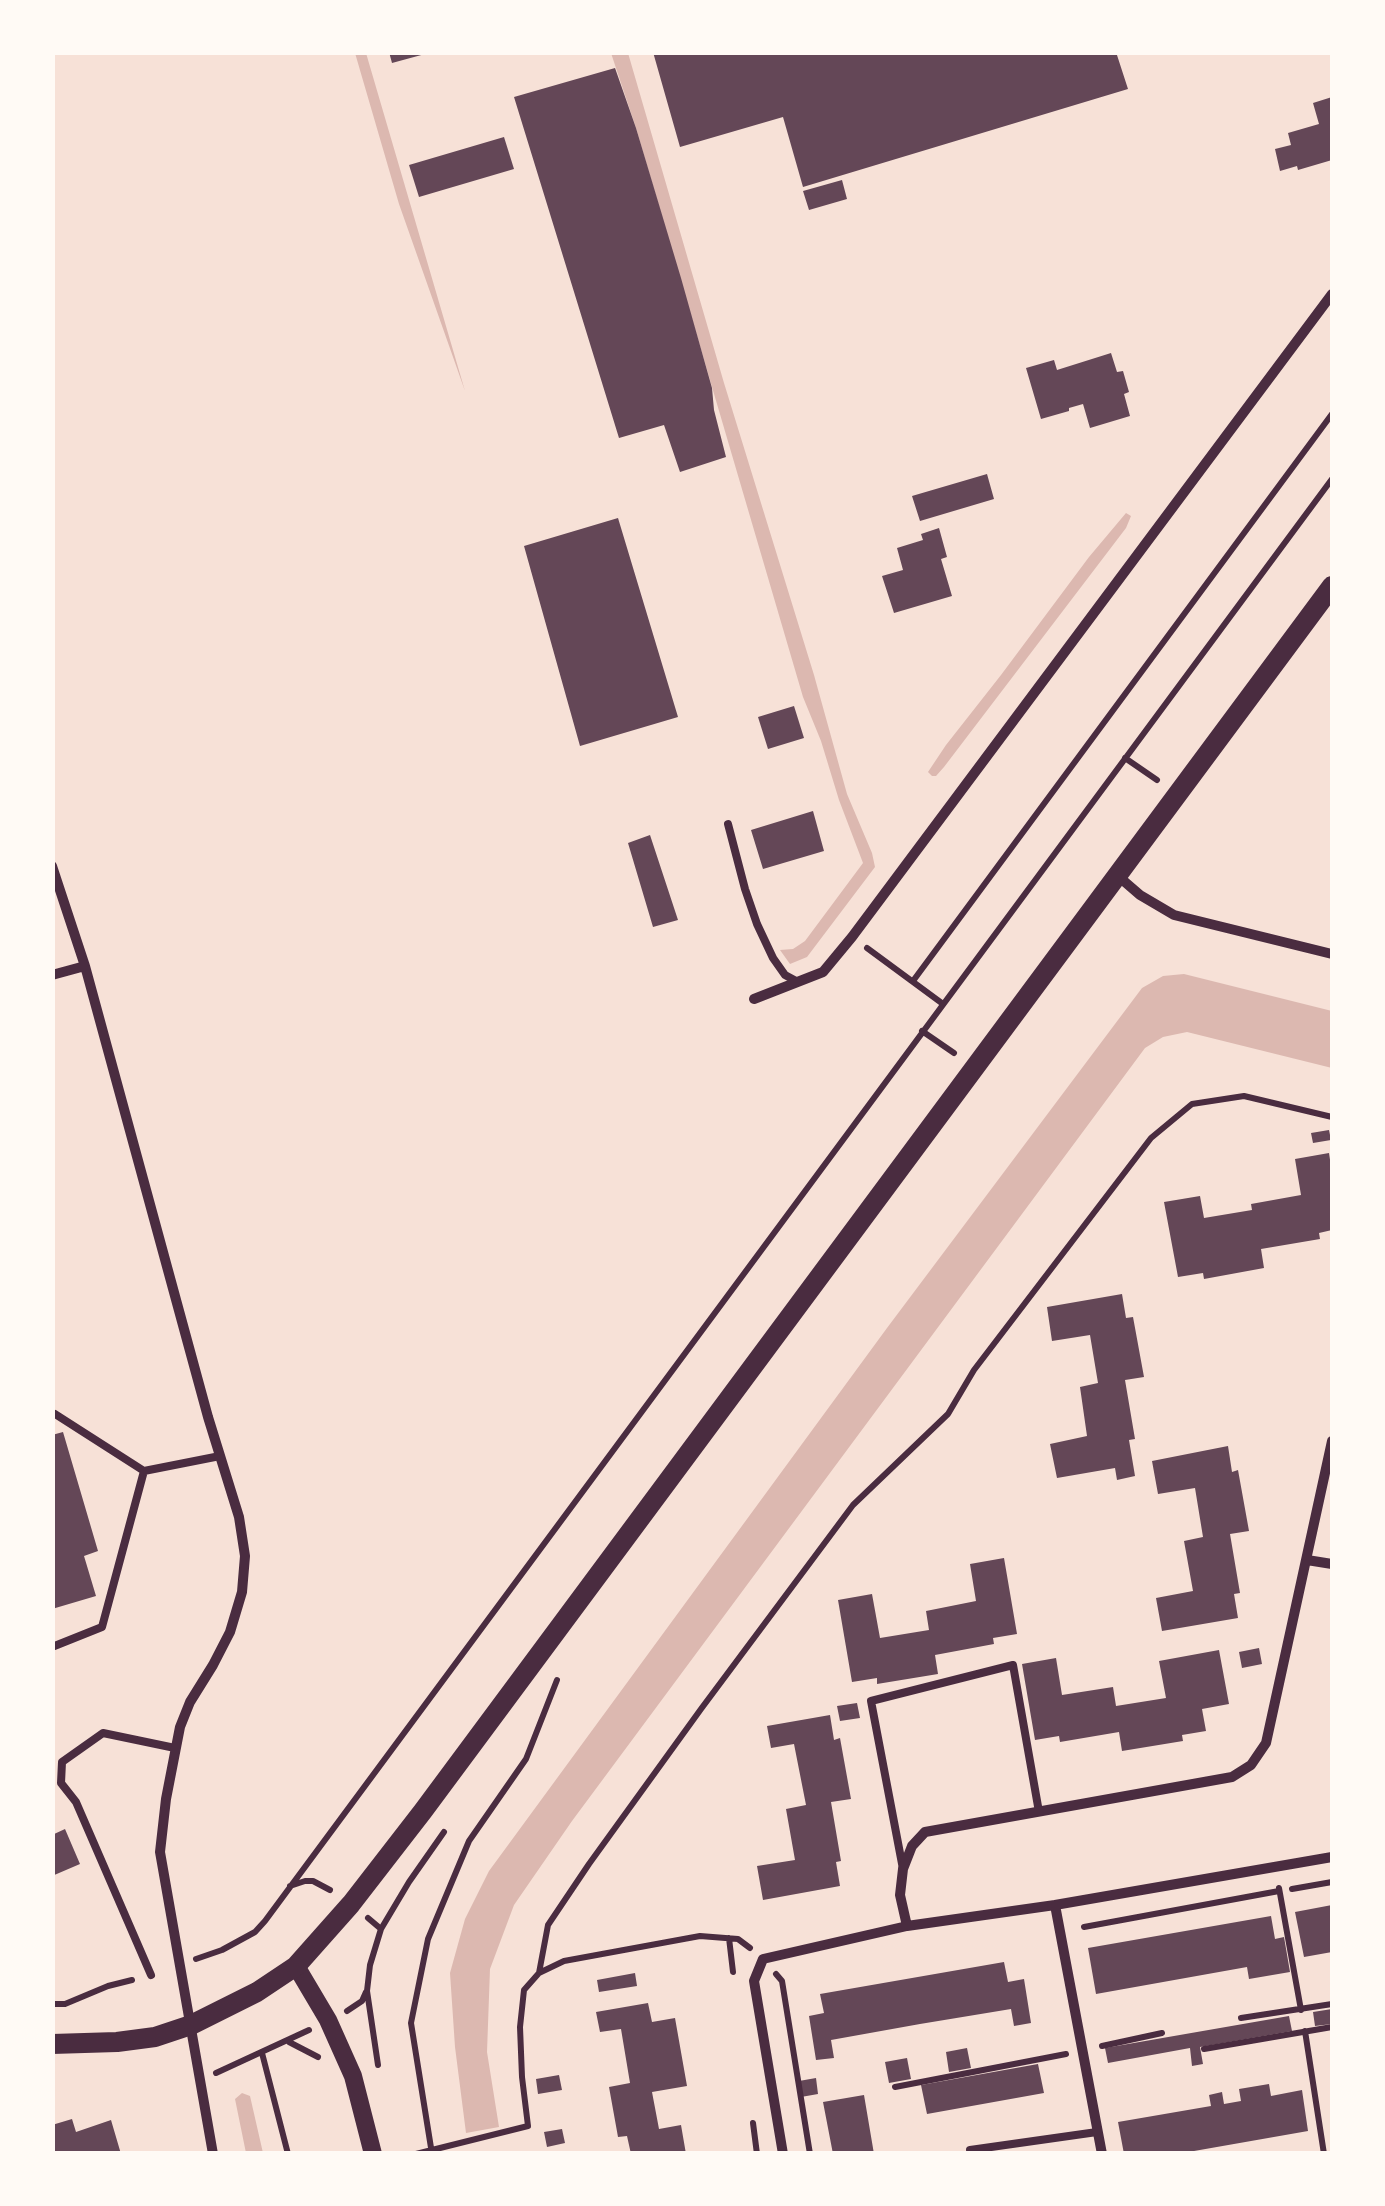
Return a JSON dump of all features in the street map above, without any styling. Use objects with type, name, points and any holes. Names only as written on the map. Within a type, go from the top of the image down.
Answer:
[{"type":"main road","points":[[52,2044],[155,2037],[191,2025],[257,1992],[296,1966],[423,1812],[1332,586]]},
{"type":"street","points":[[754,999],[823,972],[852,937],[1332,294]]},
{"type":"street","points":[[52,866],[85,966],[239,1517],[245,1556],[242,1592],[230,1632],[180,1727],[160,1852],[213,2154]]},
{"type":"street","points":[[1117,875],[1140,895],[1174,915],[1332,954]]},
{"type":"street","points":[[52,975],[85,966]]},
{"type":"street","points":[[907,1926],[900,1895],[903,1869],[912,1846],[926,1832],[1232,1777],[1251,1765],[1266,1743],[1332,1441]]},
{"type":"street","points":[[1307,1560],[1332,1564]]},
{"type":"street","points":[[783,2154],[754,1981],[763,1959],[907,1926],[1332,1857]]},
{"type":"street","points":[[1055,1905],[1102,2154]]},
{"type":"street","points":[[296,1966],[328,2020],[353,2076],[373,2154]]},
{"type":"lane","points":[[728,824],[757,924],[784,974],[798,982]]},
{"type":"lane","points":[[56,1414],[144,1471],[220,1456]]},
{"type":"lane","points":[[52,1648],[102,1626],[144,1471]]},
{"type":"lane","points":[[903,1869],[870,1701],[1013,1665],[1039,1812]]},
{"type":"lane","points":[[151,1974],[76,1802],[57,1773],[62,1762],[103,1733],[175,1748]]},
{"type":"lane","points":[[970,2150],[1096,2132]]},
{"type":"path","points":[[914,981],[1332,414]]},
{"type":"path","points":[[180,1966],[255,1932],[1332,480]]},
{"type":"path","points":[[1125,758],[1177,794]]},
{"type":"path","points":[[852,937],[942,1004]]},
{"type":"path","points":[[922,1032],[975,1067]]},
{"type":"path","points":[[538,1973],[548,1925],[701,1709],[853,1505],[948,1414],[974,1370],[1152,1138],[1192,1104],[1244,1096],[1332,1117]]},
{"type":"path","points":[[432,2151],[411,2023],[428,1938],[470,1842],[526,1759],[557,1680]]},
{"type":"path","points":[[1276,1867],[1301,2010]]},
{"type":"path","points":[[1084,1927],[1332,1882]]},
{"type":"path","points":[[367,1991],[381,1928]]},
{"type":"path","points":[[416,2154],[528,2126],[520,2027],[524,1990],[538,1973],[564,1961],[700,1936],[738,1939],[782,1981],[810,2154]]},
{"type":"path","points":[[52,2004],[65,2004],[151,1974]]},
{"type":"path","points":[[1241,2018],[1332,2004]]},
{"type":"path","points":[[1204,2048],[1332,2026]]},
{"type":"path","points":[[1304,2031],[1324,2154]]},
{"type":"path","points":[[895,2087],[1162,2033]]},
{"type":"path","points":[[199,2080],[262,2053],[288,2154]]},
{"type":"shaded area","points":[[355,53],[366,53],[465,391],[399,204]]},
{"type":"shaded area","points":[[611,53],[628,53],[847,794],[875,867],[807,957],[790,964],[780,950],[793,949],[805,941],[863,863],[803,697]]},
{"type":"shaded area","points":[[1126,513],[1131,516],[1126,528],[944,767],[932,776],[928,772],[946,745]]},
{"type":"shaded area","points":[[1184,974],[1332,1011],[1332,1068],[1187,1032],[1163,1037],[1145,1048],[572,1821],[514,1905],[490,1969],[487,2052],[499,2127],[466,2133],[450,1973],[465,1919],[489,1871],[1142,988],[1163,976]]},
{"type":"shaded area","points":[[242,2093],[250,2096],[263,2153],[246,2153],[235,2099]]},
{"type":"building","points":[[389,52],[425,52],[425,54],[392,63]]},
{"type":"building","points":[[653,52],[1116,52],[1128,89],[803,187],[783,117],[680,147]]},
{"type":"building","points":[[615,68],[681,278],[712,388],[726,457],[680,472],[664,425],[619,438],[514,97]]},
{"type":"building","points":[[1332,97],[1332,160],[1280,171],[1275,149],[1291,145],[1288,133],[1319,124],[1313,103]]},
{"type":"building","points":[[504,137],[514,169],[419,197],[409,165]]},
{"type":"building","points":[[842,180],[847,199],[809,210],[803,191]]},
{"type":"building","points":[[1111,353],[1117,372],[1123,371],[1130,416],[1090,428],[1083,404],[1041,419],[1026,368],[1054,360],[1057,370]]},
{"type":"building","points":[[987,474],[994,499],[920,521],[912,496]]},
{"type":"building","points":[[618,518],[678,717],[580,746],[524,546]]},
{"type":"building","points":[[939,528],[947,557],[941,559],[952,596],[894,613],[882,576],[903,570],[897,548],[923,540],[921,534]]},
{"type":"building","points":[[794,706],[804,738],[768,749],[758,717]]},
{"type":"building","points":[[813,811],[824,851],[763,869],[751,830]]},
{"type":"building","points":[[650,835],[678,920],[653,927],[628,843]]},
{"type":"building","points":[[1329,1130],[1331,1140],[1313,1143],[1311,1133]]},
{"type":"building","points":[[1329,1153],[1332,1230],[1319,1233],[1320,1239],[1261,1249],[1264,1268],[1204,1279],[1203,1273],[1178,1277],[1164,1202],[1200,1196],[1204,1218],[1252,1210],[1251,1204],[1301,1195],[1295,1159]]},
{"type":"building","points":[[1122,1294],[1126,1318],[1133,1317],[1144,1377],[1125,1380],[1135,1439],[1129,1440],[1135,1476],[1117,1480],[1115,1468],[1057,1478],[1050,1444],[1087,1436],[1080,1387],[1098,1383],[1090,1335],[1052,1341],[1047,1307]]},
{"type":"building","points":[[63,1432],[98,1551],[84,1556],[96,1596],[52,1609],[52,1435]]},
{"type":"building","points":[[1228,1446],[1232,1472],[1238,1470],[1249,1531],[1230,1534],[1240,1593],[1234,1594],[1238,1618],[1162,1631],[1156,1598],[1193,1591],[1184,1541],[1203,1537],[1195,1488],[1158,1494],[1152,1461]]},
{"type":"building","points":[[1004,1558],[1017,1634],[993,1638],[994,1644],[935,1655],[938,1674],[877,1684],[877,1678],[852,1682],[838,1600],[872,1594],[880,1638],[929,1630],[926,1611],[976,1601],[970,1564]]},
{"type":"building","points":[[1259,1648],[1262,1664],[1242,1668],[1239,1652]]},
{"type":"building","points":[[1219,1650],[1229,1704],[1202,1709],[1206,1731],[1182,1735],[1183,1741],[1122,1751],[1119,1732],[1060,1742],[1059,1736],[1035,1740],[1022,1664],[1056,1658],[1062,1695],[1113,1687],[1116,1706],[1166,1698],[1159,1661]]},
{"type":"building","points":[[857,1703],[860,1718],[840,1721],[837,1706]]},
{"type":"building","points":[[830,1715],[834,1740],[840,1738],[851,1799],[831,1802],[841,1861],[836,1862],[840,1886],[763,1900],[757,1866],[795,1860],[786,1809],[806,1805],[794,1744],[771,1748],[767,1726]]},
{"type":"building","points":[[65,1829],[80,1864],[52,1876],[52,1835]]},
{"type":"building","points":[[1332,1905],[1332,1952],[1304,1957],[1295,1912]]},
{"type":"building","points":[[1271,1916],[1275,1939],[1284,1937],[1290,1972],[1249,1979],[1247,1967],[1096,1994],[1088,1948]]},
{"type":"building","points":[[1004,1962],[1008,1982],[1024,1979],[1031,2023],[1014,2026],[1011,2009],[920,2024],[831,2040],[834,2058],[816,2060],[809,2016],[824,2013],[820,1994]]},
{"type":"building","points":[[635,1973],[637,1986],[599,1992],[597,1980]]},
{"type":"building","points":[[648,2003],[652,2022],[675,2018],[687,2086],[652,2092],[659,2129],[681,2125],[686,2154],[631,2154],[627,2136],[618,2137],[609,2087],[630,2083],[621,2029],[600,2032],[596,2012]]},
{"type":"building","points":[[1332,2009],[1332,2024],[1315,2026],[1313,2012]]},
{"type":"building","points":[[1289,2016],[1292,2031],[1200,2047],[1203,2064],[1192,2066],[1190,2048],[1108,2063],[1105,2048]]},
{"type":"building","points":[[967,2048],[971,2068],[949,2072],[946,2052]]},
{"type":"building","points":[[907,2058],[911,2079],[889,2083],[885,2062]]},
{"type":"building","points":[[1038,2064],[1044,2093],[927,2114],[921,2085]]},
{"type":"building","points":[[559,2075],[562,2090],[538,2094],[536,2079]]},
{"type":"building","points":[[816,2078],[818,2094],[801,2097],[799,2081]]},
{"type":"building","points":[[1269,2084],[1271,2096],[1302,2090],[1308,2131],[1177,2154],[1124,2154],[1118,2122],[1211,2106],[1209,2095],[1222,2092],[1224,2104],[1241,2101],[1239,2089]]},
{"type":"building","points":[[864,2095],[874,2154],[833,2154],[823,2102]]},
{"type":"building","points":[[72,2119],[76,2132],[111,2120],[121,2154],[52,2154],[52,2125]]},
{"type":"building","points":[[562,2129],[565,2143],[547,2147],[544,2132]]}]
